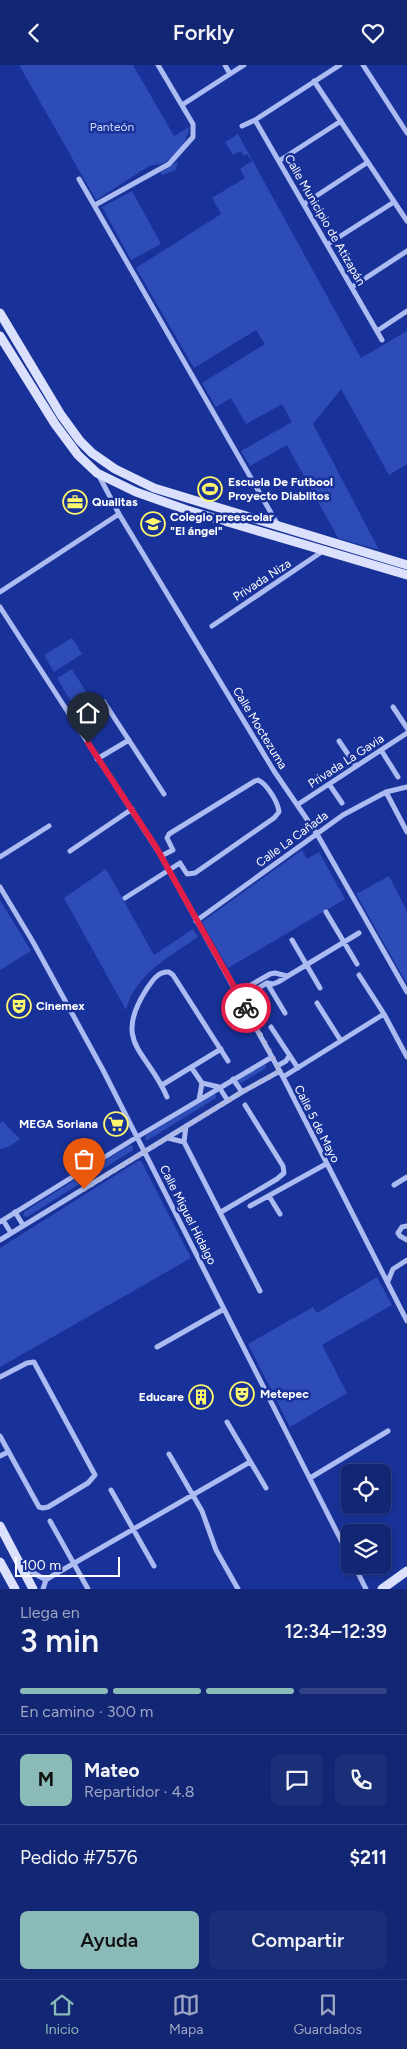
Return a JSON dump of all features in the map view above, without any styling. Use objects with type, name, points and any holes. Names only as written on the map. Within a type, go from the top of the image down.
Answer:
[{"type":"street","points":[[95,205],[169,164],[191,141],[194,131],[193,124],[158,65]]},
{"type":"street","points":[[225,65],[230,74]]},
{"type":"street","points":[[182,105],[244,65]]},
{"type":"street","points":[[242,126],[340,65]]},
{"type":"street","points":[[363,65],[407,133]]},
{"type":"street","points":[[314,81],[407,221]]},
{"type":"street","name":"Calle Municipio de Atizapán","points":[[254,120],[382,340]]},
{"type":"street","points":[[279,161],[342,121]]},
{"type":"street","points":[[304,203],[368,162]]},
{"type":"street","points":[[79,179],[278,526]]},
{"type":"street","points":[[328,245],[394,202]]},
{"type":"street","points":[[352,287],[407,251]]},
{"type":"street","points":[[377,331],[407,311]]},
{"type":"street","points":[[0,313],[70,429],[92,453],[115,469],[154,488],[407,565]]},
{"type":"street","points":[[0,336],[55,424],[78,455],[97,473],[149,497],[407,575]]},
{"type":"street","name":"Calle Moctezuma","points":[[97,473],[119,514],[269,763],[317,834],[407,992]]},
{"type":"street","points":[[0,592],[119,514]]},
{"type":"street","points":[[348,558],[350,548]]},
{"type":"street","name":"Privada Niza","points":[[212,625],[323,551]]},
{"type":"street","name":"Calle 5 de Mayo","points":[[0,607],[97,759],[132,809],[169,870],[280,1071],[407,1321]]},
{"type":"street","points":[[104,702],[164,794]]},
{"type":"street","points":[[393,707],[407,728]]},
{"type":"street","name":"Privada La Gavia","points":[[297,805],[407,733]]},
{"type":"street","points":[[97,759],[129,740]]},
{"type":"street","points":[[339,741],[356,767]]},
{"type":"street","points":[[381,750],[398,777]]},
{"type":"street","points":[[124,898],[180,863],[187,874],[195,873],[274,818],[279,812],[278,807],[264,783],[258,780],[255,781],[169,834],[167,838],[173,850],[161,856]]},
{"type":"street","points":[[329,784],[342,803]]},
{"type":"street","name":"Calle La Cañada","points":[[196,921],[343,815],[386,792],[407,787]]},
{"type":"street","points":[[386,792],[407,832]]},
{"type":"street","points":[[70,851],[132,809]]},
{"type":"street","points":[[0,857],[49,825]]},
{"type":"street","name":"Calle Miguel Hidalgo","points":[[0,887],[89,1044],[341,1539]]},
{"type":"street","points":[[326,913],[345,941],[358,965]]},
{"type":"street","points":[[239,996],[266,983],[273,984],[359,933]]},
{"type":"street","points":[[292,939],[320,988]]},
{"type":"street","points":[[167,1097],[162,1085],[136,1046],[131,1035],[133,1017],[138,1002],[151,983],[161,973],[169,972],[173,975],[228,1061]]},
{"type":"street","points":[[239,996],[270,974],[275,973],[286,976]]},
{"type":"street","points":[[359,975],[407,1057]]},
{"type":"street","points":[[266,983],[285,1013]]},
{"type":"street","points":[[317,1003],[341,1041]]},
{"type":"street","points":[[0,1240],[242,1092],[280,1071],[298,1068],[384,1015]]},
{"type":"street","points":[[271,1027],[298,1068]]},
{"type":"street","points":[[162,1085],[221,1049]]},
{"type":"street","points":[[280,1071],[289,1056]]},
{"type":"street","points":[[11,1233],[1,1221],[219,1087],[272,1057]]},
{"type":"street","points":[[191,1067],[202,1083],[219,1087],[228,1101]]},
{"type":"street","points":[[233,1079],[242,1092]]},
{"type":"street","points":[[199,1100],[202,1083]]},
{"type":"street","points":[[221,1212],[284,1173],[283,1166],[245,1105]]},
{"type":"street","points":[[186,1126],[184,1142],[260,1291]]},
{"type":"street","points":[[168,1138],[184,1142]]},
{"type":"street","points":[[250,1206],[326,1164]]},
{"type":"street","points":[[394,1185],[407,1177]]},
{"type":"street","points":[[270,1196],[280,1214]]},
{"type":"street","points":[[15,1212],[23,1225]]},
{"type":"street","points":[[407,1227],[402,1227],[398,1233],[407,1240]]},
{"type":"street","points":[[388,1281],[393,1269],[407,1260]]},
{"type":"street","points":[[381,1267],[393,1269]]},
{"type":"street","points":[[157,1347],[224,1309]]},
{"type":"street","points":[[0,1377],[27,1363],[34,1362],[95,1475],[88,1483],[43,1509],[35,1502],[0,1436]]},
{"type":"street","points":[[227,1422],[266,1488]]},
{"type":"street","points":[[310,1478],[388,1431]]},
{"type":"street","points":[[0,1456],[8,1452]]},
{"type":"street","points":[[168,1454],[194,1495],[222,1561],[238,1589]]},
{"type":"street","points":[[43,1589],[46,1580],[250,1462]]},
{"type":"street","points":[[112,1490],[154,1566]]},
{"type":"street","points":[[50,1521],[88,1589]]},
{"type":"street","points":[[0,1526],[33,1589]]},
{"type":"street","points":[[0,1562],[15,1589]]},
{"type":"street","points":[[21,1566],[46,1580]]},
{"type":"street","points":[[382,1589],[407,1571]]},
{"type":"street","points":[[358,1574],[366,1589]]},
{"type":"green space","name":"Panteón","points":[[19,65],[133,65],[174,136],[189,127],[188,134],[182,147],[171,158],[158,165],[151,165],[96,200]]},
{"type":"green space","points":[[238,134],[361,358],[407,331],[407,464],[389,475],[341,389],[313,424],[379,550],[338,538],[287,445],[250,466],[241,451],[292,422],[282,404],[246,424],[231,398],[216,407],[202,383],[265,344],[256,330],[194,368],[136,268],[221,214],[212,198],[245,178],[240,169],[252,161],[247,154],[244,156],[240,151],[233,155],[225,142]]},
{"type":"green space","points":[[178,161],[176,170],[161,175],[161,172]]},
{"type":"green space","points":[[132,191],[161,244],[131,260],[102,207]]},
{"type":"green space","points":[[72,638],[82,654],[54,672],[44,655]]},
{"type":"green space","points":[[72,669],[88,695],[73,705],[57,678]]},
{"type":"green space","points":[[302,850],[307,859],[319,852],[345,899],[228,968],[202,922]]},
{"type":"green space","points":[[106,869],[154,955],[193,929],[198,937],[154,967],[145,976],[137,986],[126,1010],[64,898]]},
{"type":"green space","points":[[389,876],[407,911],[407,984],[356,894]]},
{"type":"green space","points":[[0,900],[31,951],[0,970]]},
{"type":"green space","points":[[265,1063],[266,1068],[238,1083],[237,1081]]},
{"type":"green space","points":[[214,1093],[216,1098],[148,1140],[145,1140],[146,1135]]},
{"type":"green space","points":[[2,1121],[20,1139],[10,1146],[0,1149],[0,1124]]},
{"type":"green space","points":[[130,1145],[133,1146],[133,1150],[27,1217],[23,1216],[24,1212]]},
{"type":"green space","points":[[138,1161],[141,1161],[191,1258],[0,1367],[0,1248]]},
{"type":"green space","points":[[377,1277],[392,1305],[322,1345],[347,1393],[290,1427],[248,1344],[313,1307],[317,1313]]},
{"type":"way so far","points":[[84,1189],[242,1092],[280,1071],[246,1008]]},
{"type":"place","name":"Escuela De Futbool Proyecto Diablitos","points":[[210,489]]},
{"type":"place","name":"Qualitas","points":[[75,502]]},
{"type":"place","name":"Colegio preescolar \"El ángel\"","points":[[153,524]]},
{"type":"place","name":"Cinemex","points":[[19,1006]]},
{"type":"place","name":"MEGA Soriana","points":[[116,1124]]},
{"type":"place","name":"Metepec","points":[[242,1394]]},
{"type":"place","name":"Educare","points":[[201,1397]]},
{"type":"route","points":[[88,743],[156,847],[246,1008]]}]
